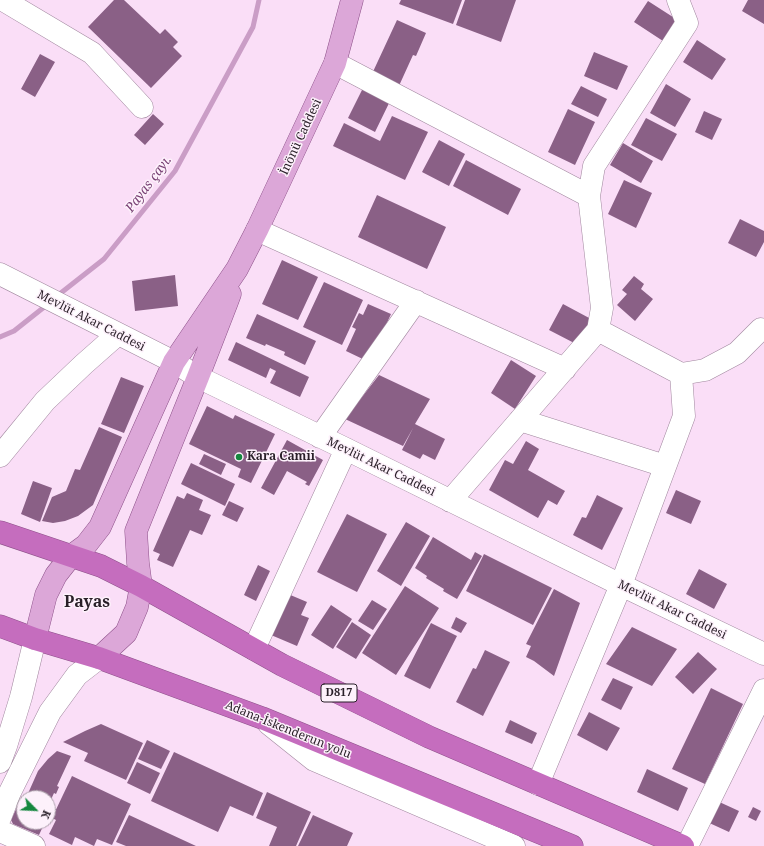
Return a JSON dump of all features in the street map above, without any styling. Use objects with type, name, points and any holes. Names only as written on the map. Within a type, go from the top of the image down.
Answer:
[{"type":"highway","name":"D817","points":[[0,532],[101,566],[141,586],[282,665],[429,737],[683,846]]},
{"type":"highway","name":"Adana-İskenderun yolu","points":[[0,626],[35,640],[99,658],[262,718],[541,840],[572,846]]},
{"type":"main road","name":"İnönü Caddesi","points":[[237,270],[335,63],[352,0]]},
{"type":"main road","points":[[35,640],[46,595],[56,575],[71,556],[86,545],[100,527],[174,362],[237,270]]},
{"type":"main road","points":[[99,658],[126,633],[137,607],[141,586],[136,531],[198,377],[227,302],[237,270]]},
{"type":"street","points":[[3,0],[92,52],[142,107]]},
{"type":"street","points":[[450,501],[598,330],[602,308],[589,196],[594,166],[687,23],[678,0]]},
{"type":"street","points":[[335,63],[589,196]]},
{"type":"street","points":[[257,230],[565,369]]},
{"type":"street","name":"Mevlüt Akar Caddesi","points":[[3,276],[174,362],[198,377],[621,586],[764,654]]},
{"type":"street","points":[[320,437],[416,301]]},
{"type":"street","points":[[598,330],[681,374],[705,370],[737,353],[763,327]]},
{"type":"street","points":[[0,456],[45,401],[118,334]]},
{"type":"street","points":[[538,784],[621,586],[684,416],[681,374]]},
{"type":"street","points":[[520,420],[665,466]]},
{"type":"street","points":[[254,650],[346,449]]},
{"type":"street","points":[[0,762],[21,697],[35,640]]},
{"type":"street","points":[[0,818],[10,792],[50,712],[77,675],[99,658]]},
{"type":"street","points":[[687,846],[764,690]]},
{"type":"street","points":[[262,718],[314,760],[514,846]]},
{"type":"street","points":[[0,831],[34,846]]},
{"type":"building","points":[[114,0],[124,0],[160,34],[165,29],[178,42],[173,47],[182,56],[151,88],[88,27]]},
{"type":"building","points":[[401,0],[462,0],[453,24],[399,4]]},
{"type":"building","points":[[465,0],[516,0],[501,42],[456,25]]},
{"type":"building","points":[[748,0],[764,0],[764,24],[742,11]]},
{"type":"building","points":[[648,1],[676,19],[663,41],[634,22]]},
{"type":"building","points":[[397,20],[426,33],[416,56],[413,55],[398,88],[371,76]]},
{"type":"building","points":[[697,40],[726,59],[712,80],[683,62]]},
{"type":"building","points":[[594,52],[628,66],[617,90],[584,76]]},
{"type":"building","points":[[40,54],[55,62],[35,97],[21,89]]},
{"type":"building","points":[[365,84],[392,97],[375,132],[348,118]]},
{"type":"building","points":[[666,84],[691,99],[675,127],[650,113]]},
{"type":"building","points":[[581,86],[607,99],[598,117],[571,104]]},
{"type":"building","points":[[568,109],[595,122],[575,165],[548,152]]},
{"type":"building","points":[[704,111],[722,119],[712,140],[695,132]]},
{"type":"building","points":[[153,114],[164,124],[145,145],[134,135]]},
{"type":"building","points":[[392,116],[428,132],[405,180],[333,146],[344,123],[380,141]]},
{"type":"building","points":[[646,118],[677,134],[662,161],[631,145]]},
{"type":"building","points":[[439,140],[465,154],[449,186],[422,172]]},
{"type":"building","points":[[623,143],[653,161],[641,183],[610,165]]},
{"type":"building","points":[[466,160],[521,189],[508,215],[453,186]]},
{"type":"building","points":[[624,180],[652,193],[636,228],[608,214]]},
{"type":"building","points":[[377,195],[446,227],[427,269],[358,237]]},
{"type":"building","points":[[740,219],[764,231],[764,242],[756,257],[728,243]]},
{"type":"building","points":[[282,260],[318,277],[298,320],[262,304]]},
{"type":"building","points":[[175,275],[178,306],[135,311],[132,281]]},
{"type":"building","points":[[634,276],[644,284],[641,289],[653,299],[635,321],[617,305],[627,294],[622,290]]},
{"type":"building","points":[[324,282],[363,300],[342,345],[303,327]]},
{"type":"building","points":[[368,304],[391,314],[369,362],[346,351],[356,329],[352,327],[359,313],[363,315]]},
{"type":"building","points":[[563,304],[591,319],[578,345],[549,330]]},
{"type":"building","points":[[257,314],[316,341],[305,365],[284,355],[285,352],[246,338]]},
{"type":"building","points":[[236,342],[309,377],[300,397],[270,383],[276,371],[270,368],[266,378],[228,360]]},
{"type":"building","points":[[511,360],[536,376],[515,409],[491,393]]},
{"type":"building","points":[[379,375],[430,399],[415,424],[445,439],[435,460],[423,454],[420,459],[402,450],[413,428],[403,446],[345,419]]},
{"type":"building","points":[[121,377],[144,386],[124,433],[101,424]]},
{"type":"building","name":"Kara Camii","points":[[207,406],[233,419],[235,415],[275,434],[251,483],[238,477],[241,469],[189,444]]},
{"type":"building","points":[[99,427],[122,437],[93,505],[78,516],[65,521],[53,523],[42,521],[52,497],[66,491],[75,469],[80,470]]},
{"type":"building","points":[[287,440],[323,460],[309,486],[305,484],[307,482],[287,471],[274,495],[261,488]]},
{"type":"building","points":[[526,441],[539,449],[528,470],[565,491],[557,505],[548,500],[538,518],[489,490],[505,460],[513,464]]},
{"type":"building","points":[[204,454],[226,464],[221,475],[199,464]]},
{"type":"building","points":[[191,463],[235,484],[225,506],[181,484]]},
{"type":"building","points":[[33,481],[52,488],[40,522],[21,514]]},
{"type":"building","points":[[676,490],[701,501],[691,524],[666,513]]},
{"type":"building","points":[[187,493],[203,500],[199,510],[211,515],[202,535],[190,530],[173,567],[157,560],[160,554],[153,551],[177,496],[184,499]]},
{"type":"building","points":[[597,495],[623,508],[602,550],[573,535],[582,517],[586,518]]},
{"type":"building","points":[[229,501],[244,508],[237,522],[222,515]]},
{"type":"building","points":[[347,514],[387,534],[357,592],[317,572]]},
{"type":"building","points":[[406,522],[430,536],[401,586],[377,571]]},
{"type":"building","points":[[433,537],[471,560],[475,552],[482,556],[457,599],[443,591],[444,589],[426,578],[427,576],[415,568]]},
{"type":"building","points":[[484,554],[552,588],[533,625],[466,591]]},
{"type":"building","points":[[258,565],[270,571],[256,601],[244,595]]},
{"type":"building","points":[[699,569],[727,584],[714,609],[686,594]]},
{"type":"building","points":[[405,586],[439,608],[396,675],[362,653]]},
{"type":"building","points":[[554,589],[580,603],[554,676],[526,657],[531,646],[526,644]]},
{"type":"building","points":[[288,594],[307,602],[301,615],[309,618],[297,646],[271,635]]},
{"type":"building","points":[[372,600],[387,609],[373,630],[358,621]]},
{"type":"building","points":[[331,605],[352,619],[333,649],[311,635]]},
{"type":"building","points":[[456,617],[467,623],[461,633],[451,628]]},
{"type":"building","points":[[352,622],[371,635],[356,659],[336,647]]},
{"type":"building","points":[[431,623],[457,636],[430,689],[404,676]]},
{"type":"building","points":[[632,627],[677,649],[652,686],[606,664]]},
{"type":"building","points":[[485,650],[510,662],[483,716],[456,702],[473,668],[476,669]]},
{"type":"building","points":[[698,652],[717,669],[693,694],[675,677]]},
{"type":"building","points":[[613,678],[633,687],[621,710],[601,700]]},
{"type":"building","points":[[711,688],[743,704],[705,784],[672,769]]},
{"type":"building","points":[[589,712],[620,728],[607,751],[577,735]]},
{"type":"building","points":[[510,720],[537,733],[532,744],[505,732]]},
{"type":"building","points":[[101,724],[143,743],[126,780],[84,761],[88,753],[63,742]]},
{"type":"building","points":[[147,740],[170,751],[161,769],[138,759]]},
{"type":"building","points":[[57,751],[71,756],[57,786],[59,787],[56,794],[56,790],[30,790],[38,771]]},
{"type":"building","points":[[174,752],[263,793],[253,816],[230,806],[218,832],[151,801]]},
{"type":"building","points":[[137,762],[160,773],[150,794],[127,783]]},
{"type":"building","points":[[647,769],[688,788],[678,811],[637,792]]},
{"type":"building","points":[[72,776],[131,804],[112,845],[97,839],[94,846],[75,837],[72,845],[49,834],[51,830],[56,830],[56,810]]},
{"type":"building","points":[[267,792],[311,812],[296,846],[269,846],[277,827],[256,818]]},
{"type":"building","points":[[715,800],[739,811],[729,832],[705,821]]},
{"type":"building","points":[[753,807],[761,811],[756,821],[748,817]]},
{"type":"building","points":[[16,809],[16,825],[13,824],[11,820]]},
{"type":"building","points":[[129,815],[196,846],[126,846],[116,842]]},
{"type":"building","points":[[313,815],[353,833],[347,846],[298,846]]},
{"type":"building","points":[[27,830],[41,830],[39,835]]},
{"type":"waterway","name":"Payas çayı.","points":[[57,296],[104,259],[175,171],[253,27],[259,0]]},
{"type":"waterway","name":"Payas çayı.","points":[[0,337],[14,331],[48,304]]},
{"type":"place","name":"Kara Camii","points":[[239,457]]},
{"type":"district","name":"Payas","points":[[87,602]]}]
